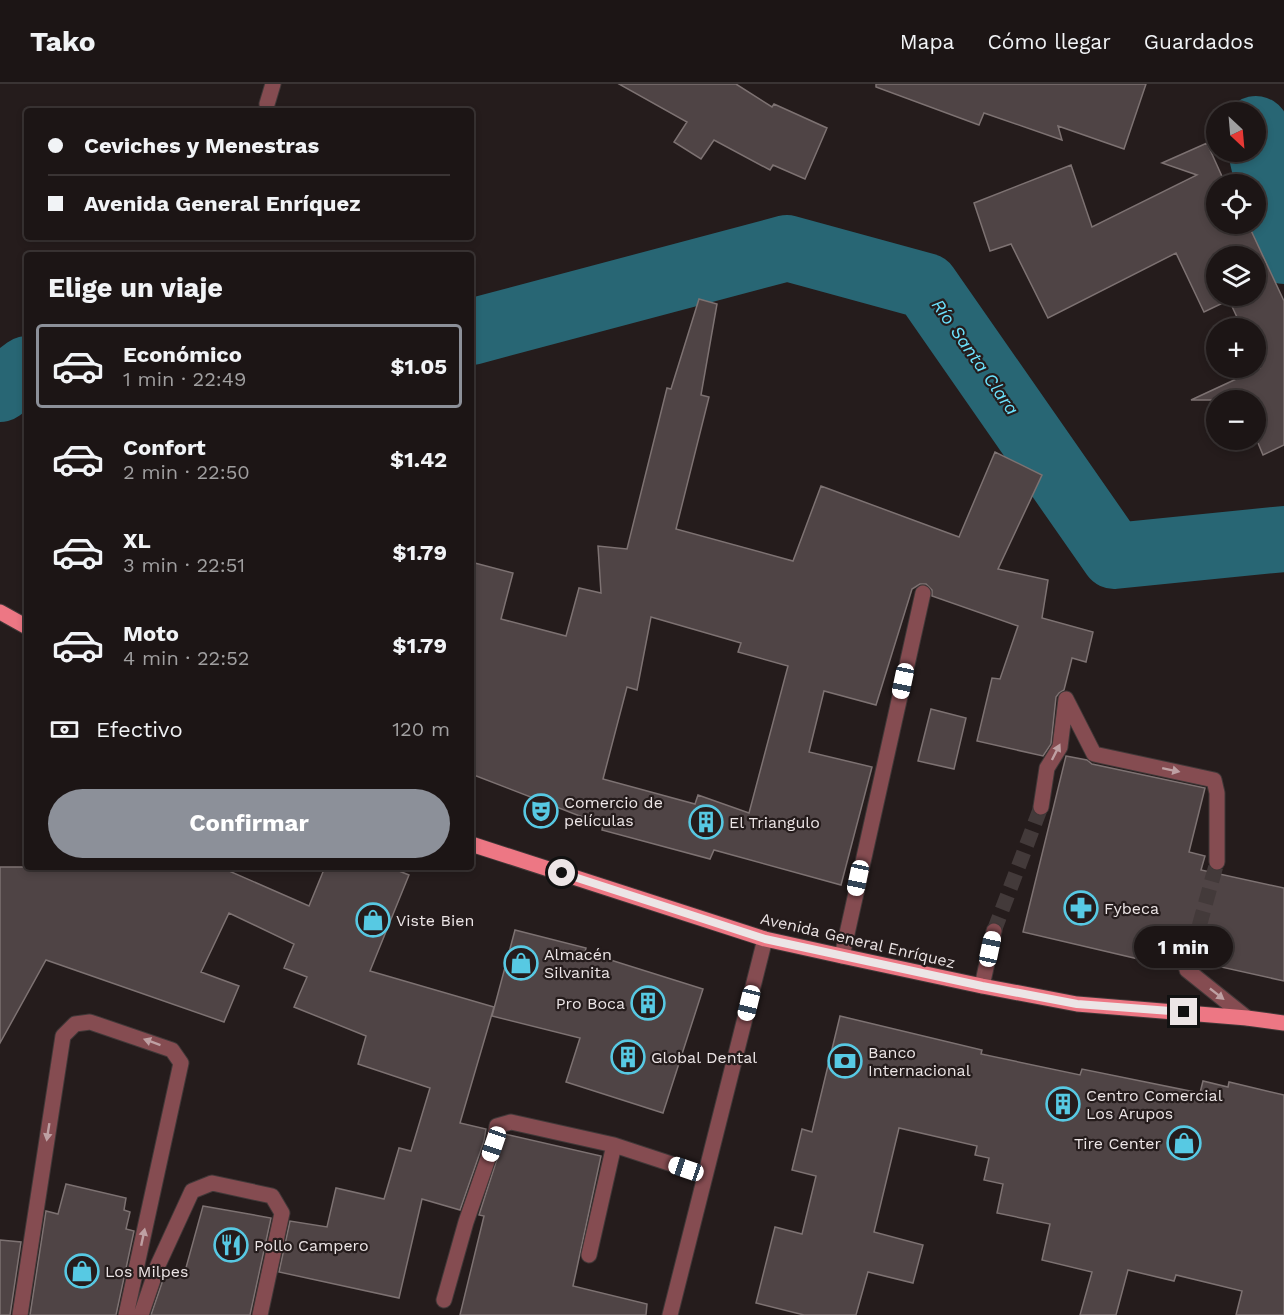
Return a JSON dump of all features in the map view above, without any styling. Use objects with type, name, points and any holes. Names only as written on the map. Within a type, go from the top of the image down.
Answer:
[{"type":"main road","points":[[0,612],[24,625]]},
{"type":"main road","name":"Avenida General Enríquez","points":[[474,845],[765,939],[842,956],[1077,1004],[1284,1023]]},
{"type":"street","points":[[267,104],[273,84]]},
{"type":"street","points":[[842,956],[922,593]]},
{"type":"street","points":[[1041,807],[1047,768],[1060,747],[1066,699],[1094,754],[1214,780],[1218,793],[1217,862]]},
{"type":"street","points":[[982,986],[994,931]]},
{"type":"street","points":[[670,1315],[765,939]]},
{"type":"street","points":[[1186,970],[1248,1018]]},
{"type":"street","points":[[20,1315],[63,1036],[75,1024],[90,1022],[172,1050],[181,1063],[126,1315]]},
{"type":"street","points":[[444,1300],[466,1222],[494,1144],[497,1126],[511,1122],[614,1145],[705,1175]]},
{"type":"street","points":[[590,1255],[614,1145]]},
{"type":"street","points":[[141,1315],[158,1265],[192,1191],[212,1183],[272,1196],[282,1213],[260,1315]]},
{"type":"building","points":[[619,84],[736,84],[772,107],[774,104],[827,128],[805,179],[773,165],[770,170],[714,140],[701,159],[674,142],[687,122]]},
{"type":"building","points":[[876,84],[1146,84],[1124,149],[1058,126],[1062,140],[984,113],[979,125],[876,87]]},
{"type":"building","points":[[1206,143],[1206,162],[1216,162],[1221,174],[1206,174],[1206,234],[1253,234],[1258,246],[1206,246],[1206,306],[1216,306],[1204,312],[1176,253],[1048,318],[1011,244],[990,251],[974,203],[1071,165],[1092,227],[1197,175],[1162,163]]},
{"type":"building","points":[[1266,262],[1284,301],[1284,445],[1263,455],[1261,450],[1266,450],[1266,390],[1213,390],[1238,378],[1266,378],[1266,318],[1237,318],[1232,306],[1266,306]]},
{"type":"building","points":[[699,299],[717,304],[701,395],[709,397],[676,529],[793,561],[821,486],[959,537],[995,452],[1042,475],[998,569],[1048,580],[1042,618],[1093,632],[1086,662],[1072,658],[1064,690],[1056,697],[1051,744],[1043,756],[977,741],[992,678],[1000,679],[1018,626],[932,596],[932,590],[926,584],[920,584],[912,589],[876,705],[824,691],[809,752],[872,767],[841,885],[714,850],[710,859],[602,830],[603,825],[474,775],[474,563],[513,573],[501,619],[566,636],[579,588],[601,593],[598,546],[627,549],[667,388],[671,389]],"holes":[[[651,617],[741,643],[738,652],[788,666],[749,813],[698,795],[695,804],[603,779],[627,687],[637,690]]]},
{"type":"building","points":[[1206,393],[1206,400],[1191,400]]},
{"type":"building","points":[[931,709],[966,718],[954,769],[918,761]]},
{"type":"building","points":[[1066,756],[1087,760],[1092,764],[1205,788],[1189,852],[1205,856],[1201,870],[1284,888],[1284,981],[1181,958],[1177,968],[1023,932]]},
{"type":"building","points":[[0,867],[24,867],[24,870],[227,870],[309,906],[324,870],[396,870],[409,875],[370,971],[494,1007],[460,1123],[486,1129],[484,1141],[460,1210],[422,1199],[399,1298],[279,1272],[290,1221],[327,1227],[336,1188],[384,1199],[399,1148],[411,1151],[430,1088],[358,1064],[366,1036],[294,1007],[307,977],[284,968],[294,944],[229,913],[201,972],[239,986],[224,1022],[46,960],[0,1043]]},
{"type":"building","points":[[515,930],[586,948],[585,952],[703,989],[663,1113],[566,1082],[580,1038],[492,1016]]},
{"type":"building","points":[[840,1016],[982,1050],[981,1054],[1080,1075],[1082,1069],[1200,1093],[1203,1081],[1228,1087],[1229,1082],[1284,1095],[1284,1315],[1236,1315],[1242,1291],[1176,1275],[1174,1281],[1128,1270],[1116,1315],[1080,1315],[1092,1272],[1042,1260],[1050,1224],[997,1213],[1003,1184],[984,1180],[989,1158],[975,1155],[977,1146],[899,1128],[874,1232],[923,1245],[913,1283],[868,1272],[856,1315],[804,1315],[756,1303],[775,1227],[802,1234],[816,1176],[792,1170],[802,1129],[812,1132]]},
{"type":"building","points":[[505,1134],[601,1156],[573,1286],[647,1304],[646,1315],[460,1315],[484,1216],[479,1215]]},
{"type":"building","name":"Los Milpes","points":[[66,1184],[126,1198],[124,1210],[130,1212],[126,1229],[134,1231],[116,1315],[30,1315],[46,1211],[58,1214]]},
{"type":"building","name":"Pollo Campero","points":[[203,1206],[271,1218],[250,1315],[151,1315],[166,1271],[184,1275]]},
{"type":"building","points":[[0,1240],[21,1242],[10,1315],[0,1315]]},
{"type":"waterway","name":"Río Santa Clara","points":[[1264,162],[1284,251]]},
{"type":"waterway","name":"Río Santa Clara","points":[[474,331],[787,248],[926,286],[1114,556],[1284,539]]},
{"type":"waterway","name":"Río Santa Clara","points":[[0,389],[24,371]]},
{"type":"tunnel","points":[[994,931],[1041,807]]},
{"type":"tunnel","points":[[1187,970],[1217,862]]},
{"type":"place","name":"Comercio de películas","points":[[541,811]]},
{"type":"place","name":"El Triangulo","points":[[706,822]]},
{"type":"place","name":"Fybeca","points":[[1081,908]]},
{"type":"place","name":"Viste Bien","points":[[373,920]]},
{"type":"place","name":"Almacén Silvanita","points":[[521,963]]},
{"type":"place","name":"Pro Boca","points":[[648,1003]]},
{"type":"place","name":"Global Dental","points":[[628,1057]]},
{"type":"place","name":"Banco Internacional","points":[[845,1061]]},
{"type":"place","name":"Centro Comercial Los Arupos","points":[[1063,1104]]},
{"type":"place","name":"Tire Center","points":[[1184,1143]]},
{"type":"place","name":"Pollo Campero","points":[[231,1245]]},
{"type":"place","name":"Los Milpes","points":[[82,1271]]},
{"type":"route","points":[[562,873],[765,939],[1077,1004],[1184,1012]]}]
